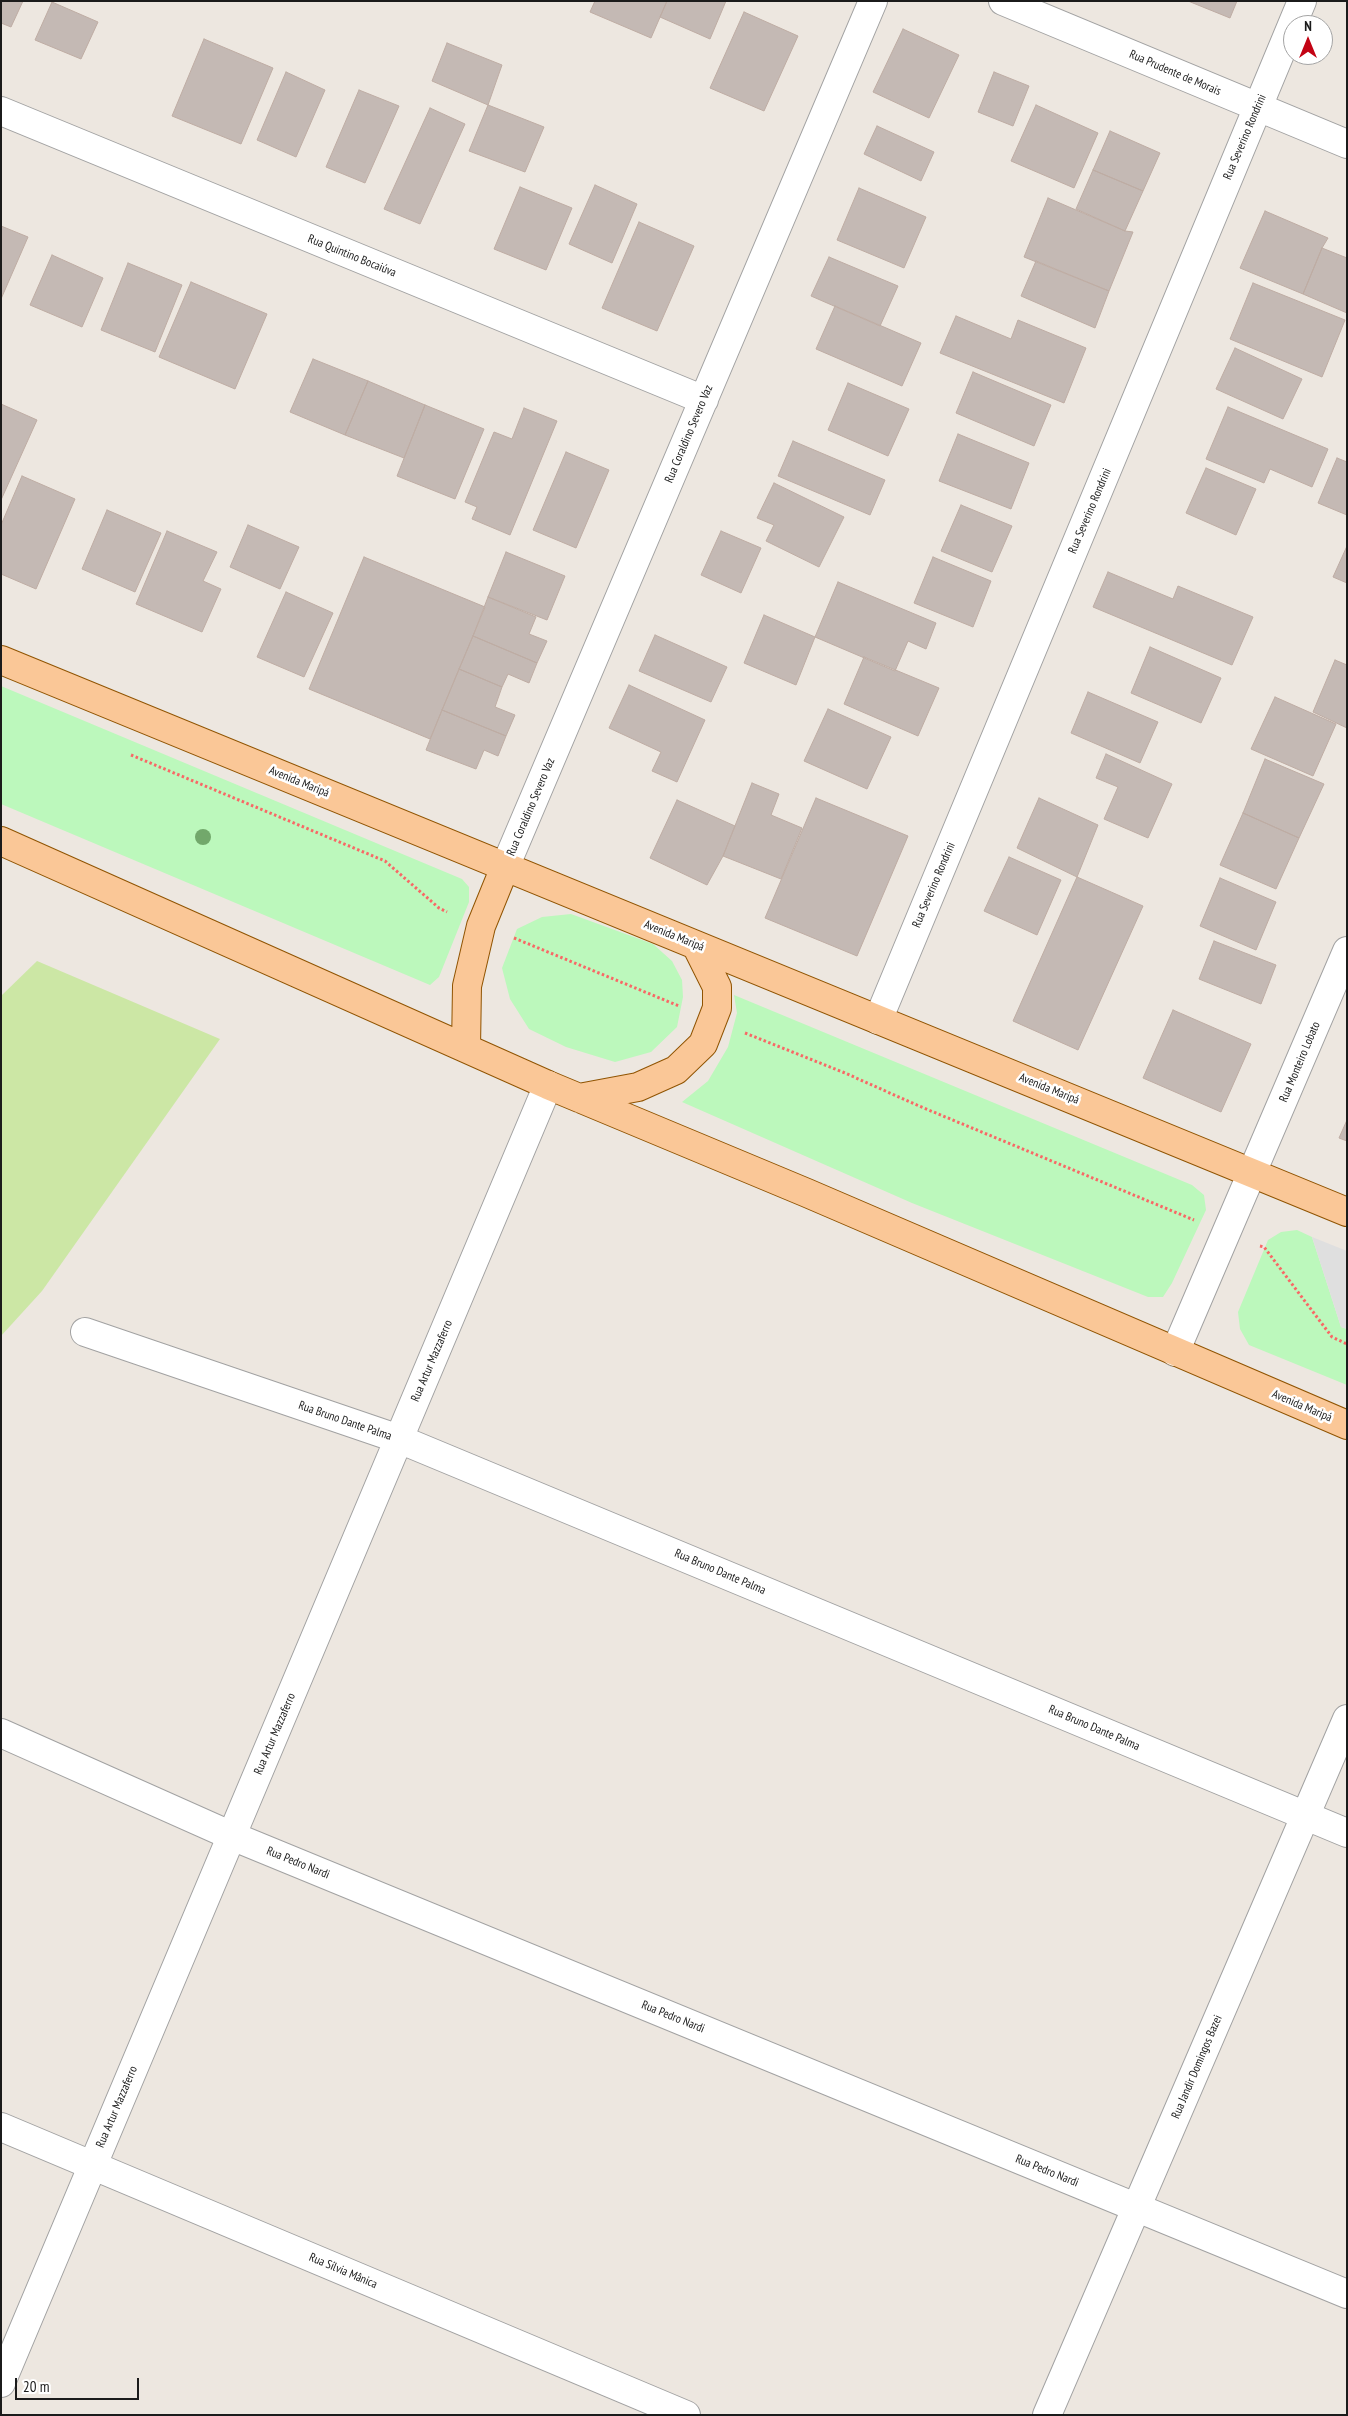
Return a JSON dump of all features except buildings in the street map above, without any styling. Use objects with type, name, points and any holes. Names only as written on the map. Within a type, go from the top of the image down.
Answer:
[{"type":"main road","name":"Avenida Maripá","points":[[1,660],[878,1020],[1254,1172],[1347,1212]]},
{"type":"main road","points":[[1,841],[548,1085]]},
{"type":"main road","points":[[466,1048],[467,986],[481,926],[506,867]]},
{"type":"main road","points":[[579,1098],[646,1083],[676,1070],[703,1044],[718,1008],[718,987],[696,945]]},
{"type":"main road","name":"Avenida Maripá","points":[[548,1085],[807,1193],[1347,1425]]},
{"type":"street","name":"Rua Coraldino Severo Vaz","points":[[506,867],[873,1]]},
{"type":"street","name":"Rua Prudente de Morais","points":[[1003,1],[1347,144]]},
{"type":"street","name":"Rua Severino Rondrini","points":[[878,1020],[1302,1]]},
{"type":"street","name":"Rua Quintino Bocaiúva","points":[[1,111],[704,400]]},
{"type":"street","name":"Rua Monteiro Lobato","points":[[1175,1352],[1254,1172],[1347,951]]},
{"type":"street","name":"Rua Artur Mazzaferro","points":[[1,2383],[548,1085]]},
{"type":"street","name":"Rua Bruno Dante Palma","points":[[85,1332],[399,1439],[1347,1833]]},
{"type":"street","name":"Rua Jandir Domingos Bazei","points":[[1047,2415],[1347,1719]]},
{"type":"street","name":"Rua Pedro Nardi","points":[[1,1733],[232,1836],[1347,2294]]},
{"type":"street","name":"Rua Sílvia Mânica","points":[[1,2127],[686,2415]]},
{"type":"green space","points":[[1,686],[462,879],[469,887],[469,902],[439,977],[430,985],[1,804]]},
{"type":"green space","points":[[571,914],[653,944],[672,961],[682,980],[683,997],[677,1027],[651,1052],[615,1062],[566,1047],[529,1029],[510,999],[502,968],[517,929],[542,917]]},
{"type":"green space","points":[[37,961],[220,1039],[42,1291],[1,1336],[1,996]]},
{"type":"green space","points":[[734,995],[1192,1185],[1204,1195],[1206,1210],[1172,1283],[1163,1297],[1148,1297],[912,1203],[682,1102],[708,1081],[728,1047],[737,1013]]},
{"type":"green space","points":[[1297,1230],[1312,1237],[1341,1327],[1347,1329],[1347,1385],[1249,1345],[1240,1329],[1238,1312],[1268,1240],[1281,1232]]},
{"type":"shaded area","points":[[1312,1237],[1347,1251],[1347,1329],[1341,1327]]}]
